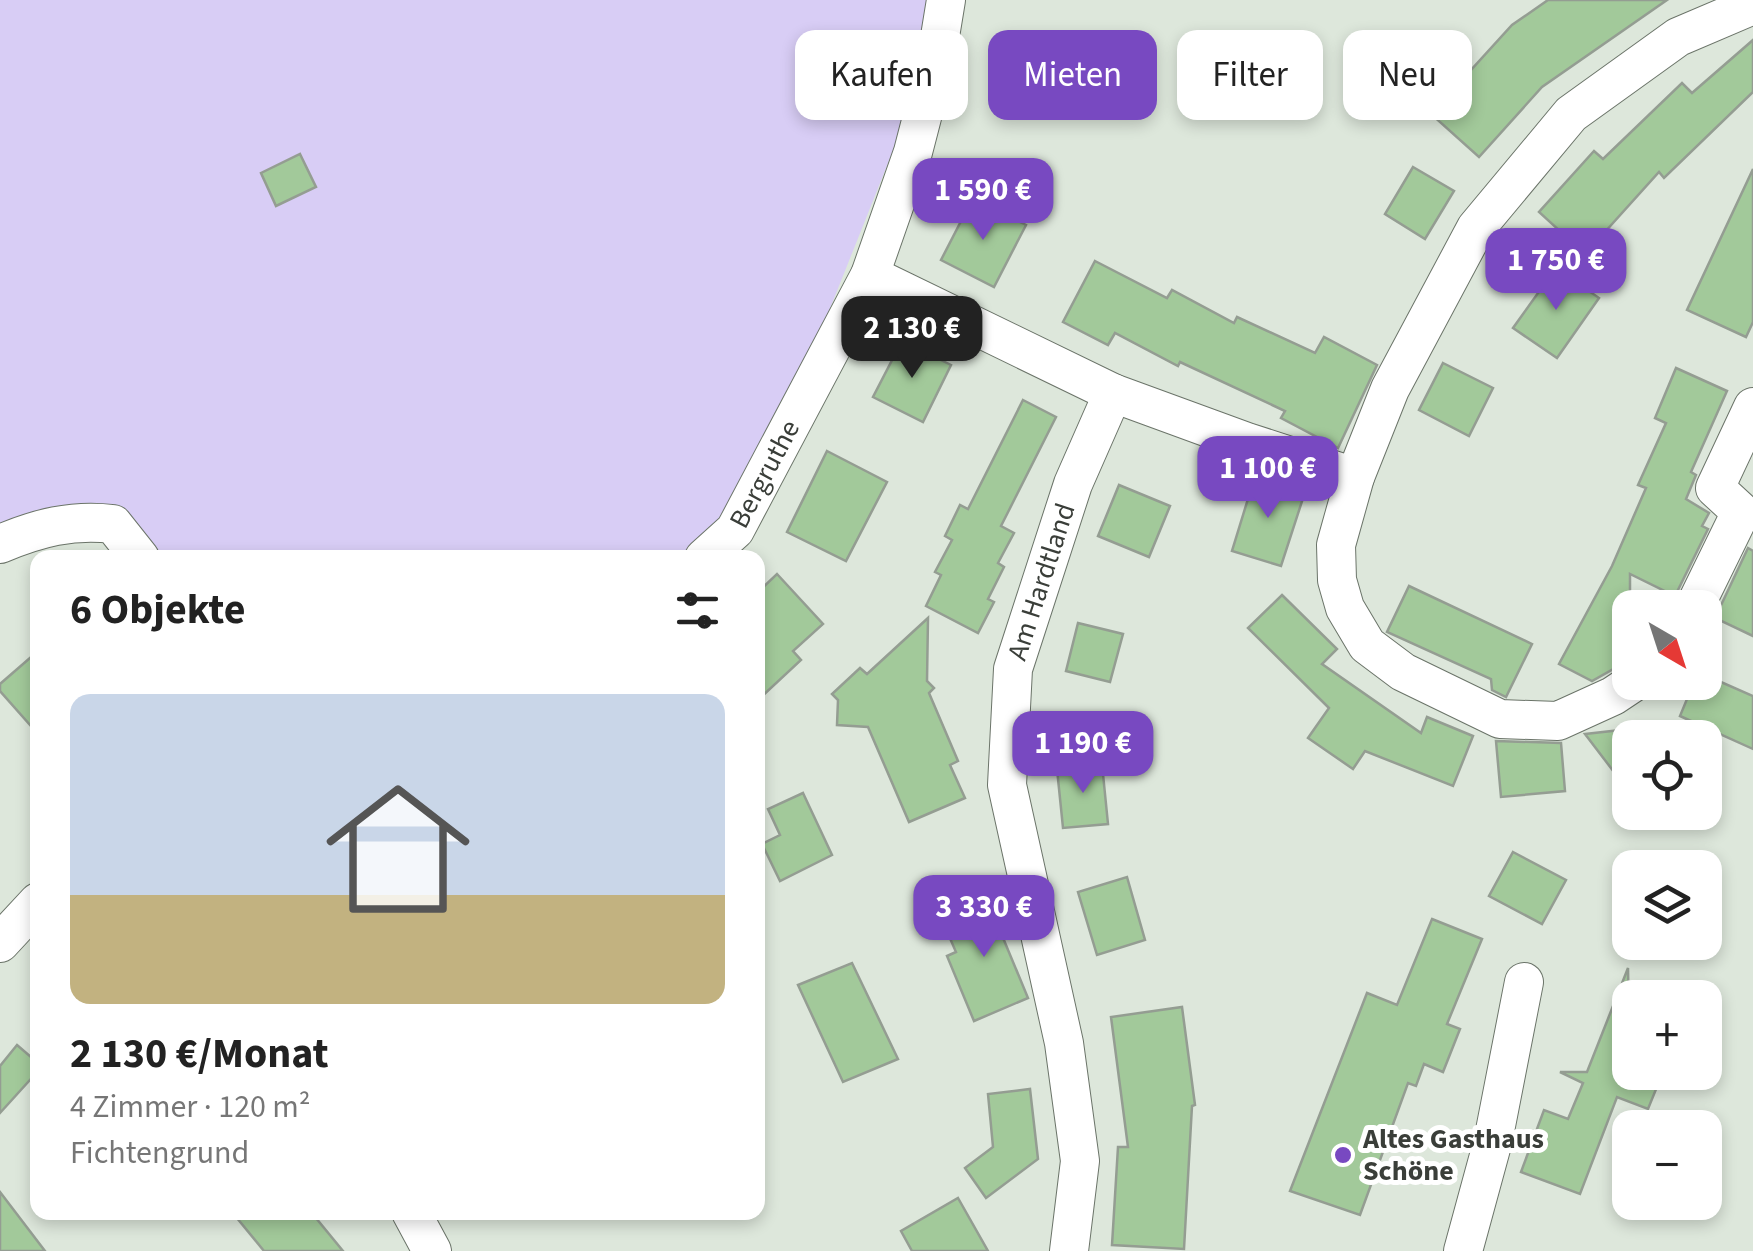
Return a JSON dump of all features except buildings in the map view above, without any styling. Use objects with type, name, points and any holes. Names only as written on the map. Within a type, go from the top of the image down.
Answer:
[{"type":"street","name":"Bergruthe","points":[[713,550],[735,530],[870,276],[913,152],[946,0]]},
{"type":"street","points":[[1612,696],[1558,721],[1500,719],[1403,672],[1367,645],[1345,608],[1337,580],[1336,545],[1354,477],[1390,389],[1476,228],[1571,114],[1678,38],[1753,5]]},
{"type":"street","points":[[870,276],[1113,393],[1354,477]]},
{"type":"street","name":"Am Hardtland","points":[[1069,1251],[1080,1162],[1067,1062],[1006,785],[1013,669],[1073,484],[1113,393]]},
{"type":"street","points":[[1704,590],[1747,514],[1714,488],[1753,406]]},
{"type":"street","points":[[0,544],[33,530],[84,520],[113,524],[134,550]]},
{"type":"street","points":[[0,943],[30,911]]},
{"type":"street","points":[[1463,1251],[1493,1141],[1524,982]]},
{"type":"street","points":[[415,1220],[432,1251]]},
{"type":"shaded area","points":[[0,0],[931,0],[925,30],[795,30],[795,120],[905,120],[819,336],[721,522],[694,550],[152,550],[150,545],[0,534]]},
{"type":"place","name":"Altes Gasthaus Schöne","points":[[1343,1155]]}]
